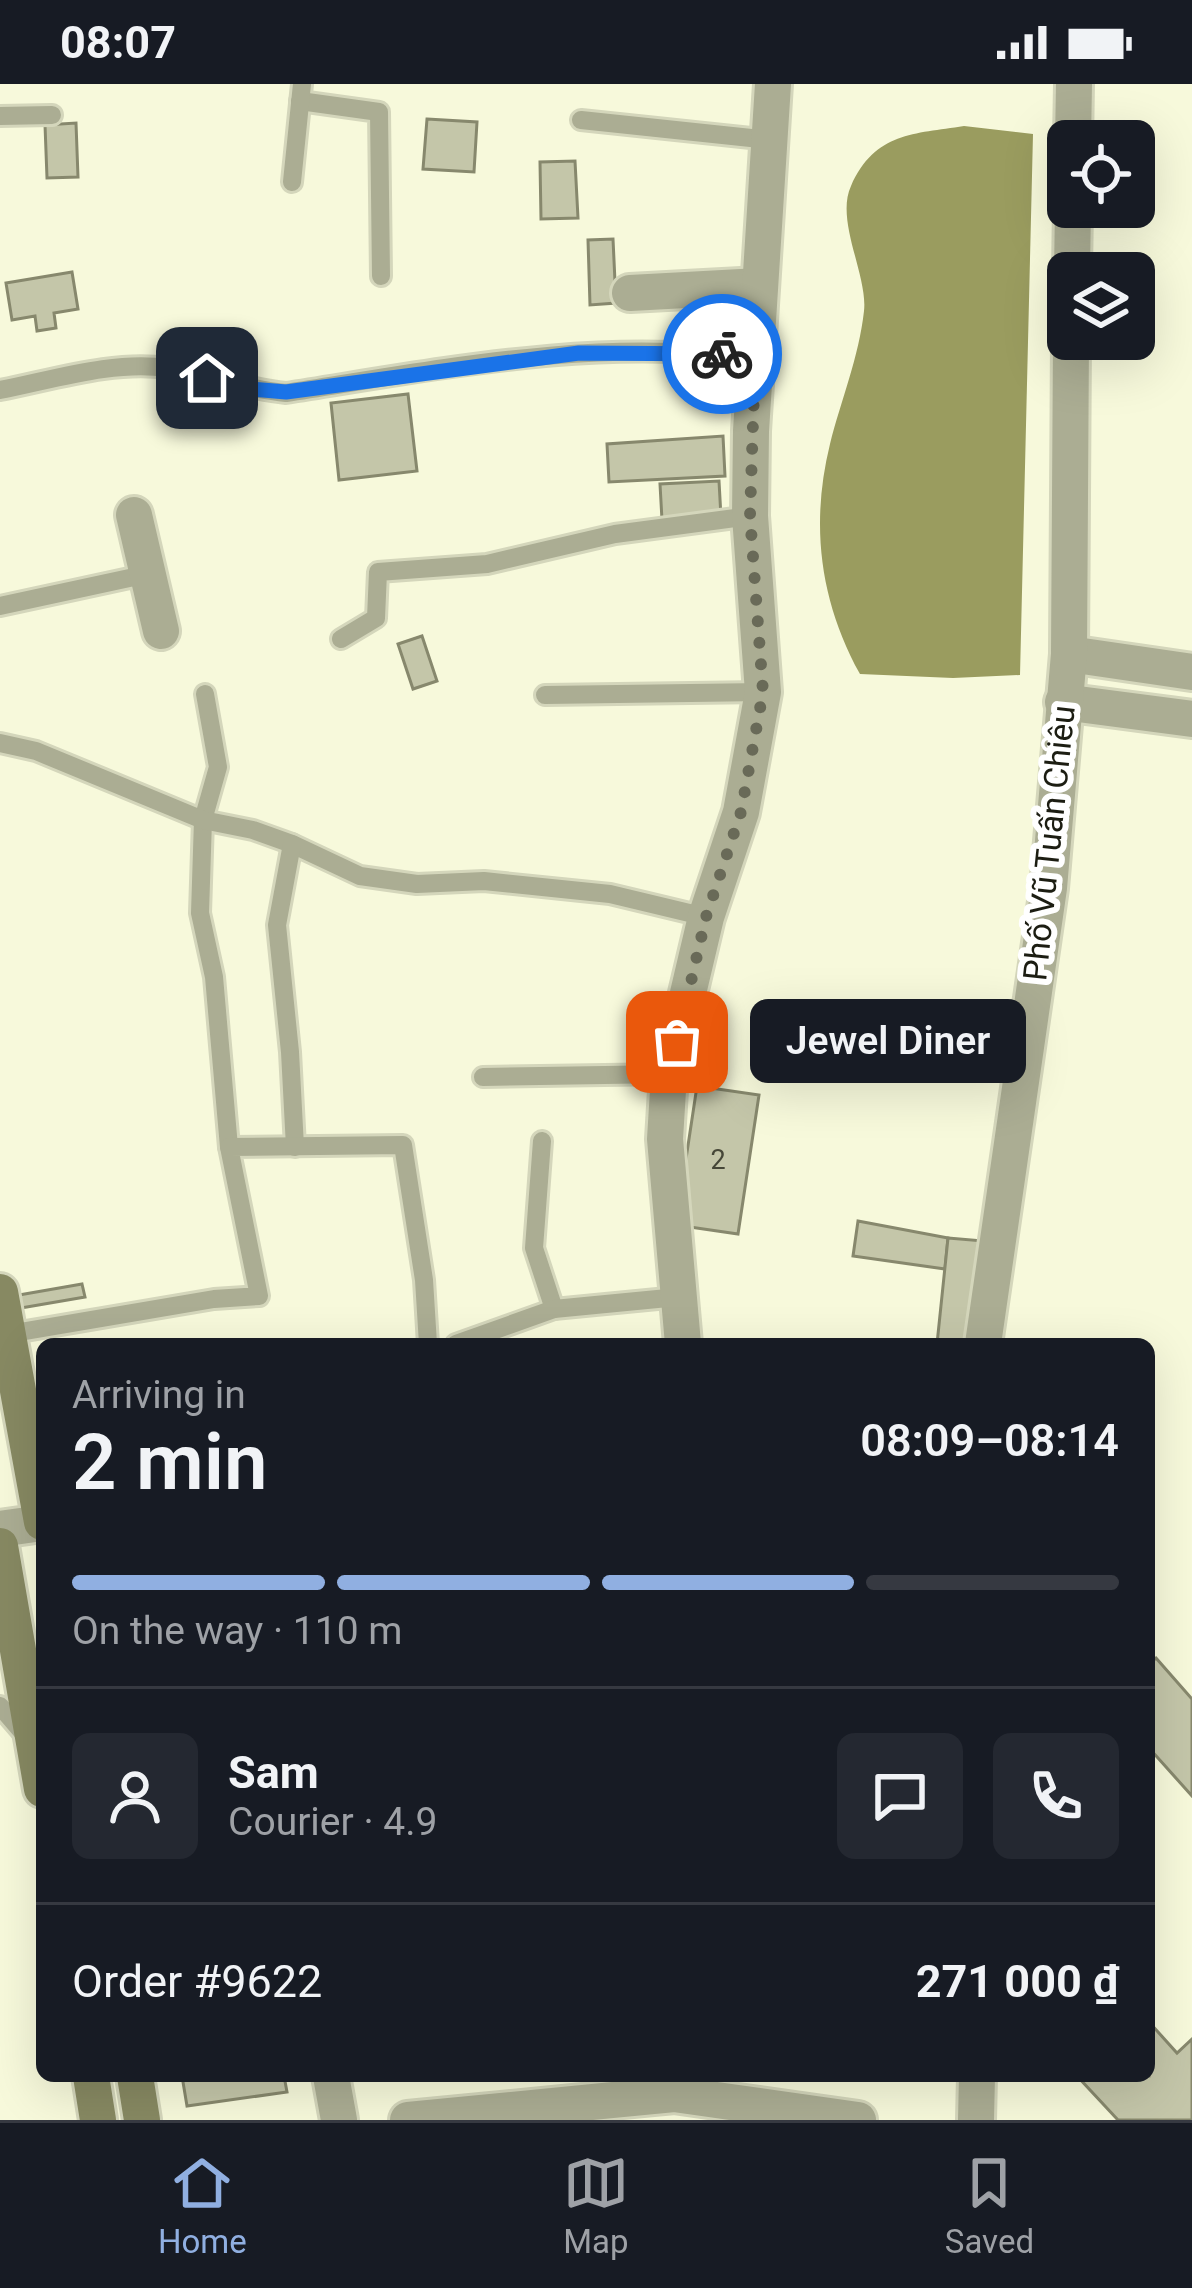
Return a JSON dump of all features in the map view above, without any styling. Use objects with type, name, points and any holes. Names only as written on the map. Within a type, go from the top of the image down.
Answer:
[{"type":"main road","points":[[0,1292],[36,1489]]},
{"type":"main road","points":[[0,1546],[36,1757]]},
{"type":"main road","points":[[92,2082],[98,2120]]},
{"type":"main road","points":[[136,2082],[142,2120]]},
{"type":"street","points":[[682,1338],[665,1139],[669,1074],[706,917],[741,812],[763,692],[750,516],[773,84]]},
{"type":"street","points":[[1073,120],[1074,84]]},
{"type":"street","points":[[630,293],[760,286]]},
{"type":"street","name":"Phố Vũ Tuấn Chiêu","points":[[983,1338],[1049,888],[1069,654],[1072,360]]},
{"type":"street","points":[[134,515],[161,631]]},
{"type":"street","points":[[1069,654],[1192,672]]},
{"type":"street","points":[[1063,702],[1192,719]]},
{"type":"street","points":[[0,1529],[36,1523]]},
{"type":"street","points":[[332,2082],[339,2120]]},
{"type":"street","points":[[976,2120],[977,2082]]},
{"type":"street","points":[[408,2120],[674,2094],[858,2120]]},
{"type":"lane","points":[[292,182],[301,92],[379,112],[381,276]]},
{"type":"lane","points":[[0,116],[52,116]]},
{"type":"lane","points":[[581,121],[770,140]]},
{"type":"lane","points":[[0,390],[134,367],[164,368],[250,389],[286,392],[579,353],[707,352],[755,360]]},
{"type":"lane","points":[[341,640],[376,618],[378,572],[487,564],[616,534],[750,516]]},
{"type":"lane","points":[[0,607],[148,574]]},
{"type":"lane","points":[[545,694],[763,692]]},
{"type":"lane","points":[[8,1334],[214,1299],[259,1296],[229,1148],[214,977],[200,914],[203,820],[218,767],[205,694]]},
{"type":"lane","points":[[0,743],[36,751],[203,820],[292,844],[360,876],[418,884],[484,881],[610,895],[706,917]]},
{"type":"lane","points":[[292,844],[277,925],[295,1147]]},
{"type":"lane","points":[[483,1077],[669,1074]]},
{"type":"lane","points":[[542,1141],[534,1248],[554,1310]]},
{"type":"lane","points":[[229,1148],[403,1145],[424,1280],[428,1338]]},
{"type":"lane","points":[[473,1338],[554,1310],[678,1297]]},
{"type":"lane","points":[[0,1706],[34,1746]]},
{"type":"shaded area","points":[[964,126],[1033,134],[1020,675],[860,674],[828,591],[820,533],[824,474],[864,311],[847,200],[861,168],[884,145],[913,134]]},
{"type":"building","points":[[427,119],[477,122],[474,172],[423,169]]},
{"type":"building","points":[[76,123],[78,177],[47,178],[45,125]]},
{"type":"building","points":[[575,161],[578,218],[541,219],[540,162]]},
{"type":"building","points":[[613,239],[616,303],[590,305],[588,240]]},
{"type":"building","points":[[72,272],[78,309],[54,313],[56,328],[37,331],[35,316],[12,320],[6,283]]},
{"type":"building","points":[[408,394],[417,471],[339,480],[331,403]]},
{"type":"building","points":[[723,436],[725,476],[609,482],[607,444]]},
{"type":"building","points":[[719,481],[721,517],[662,520],[660,484]]},
{"type":"building","points":[[422,636],[437,681],[413,689],[398,644]]},
{"type":"building","points":[[697,1086],[759,1095],[738,1234],[676,1225]]},
{"type":"building","points":[[858,1221],[948,1238],[945,1269],[853,1256]]},
{"type":"building","points":[[948,1238],[984,1241],[974,1338],[938,1338]]},
{"type":"building","points":[[82,1284],[85,1297],[21,1308],[19,1295]]},
{"type":"building","points":[[1155,1659],[1192,1699],[1192,1796],[1155,1755]]},
{"type":"building","points":[[1155,2029],[1177,2053],[1192,2039],[1192,2120],[1118,2120],[1083,2082],[1155,2082]]},
{"type":"building","points":[[183,2082],[285,2082],[287,2092],[187,2106]]},
{"type":"way so far","points":[[677,1042],[706,917],[741,812],[763,692],[750,516],[755,360],[722,354]]},
{"type":"place","name":"Jewel Diner","points":[[677,1042]]},
{"type":"route","points":[[207,378],[286,392],[579,353],[722,354]]}]
